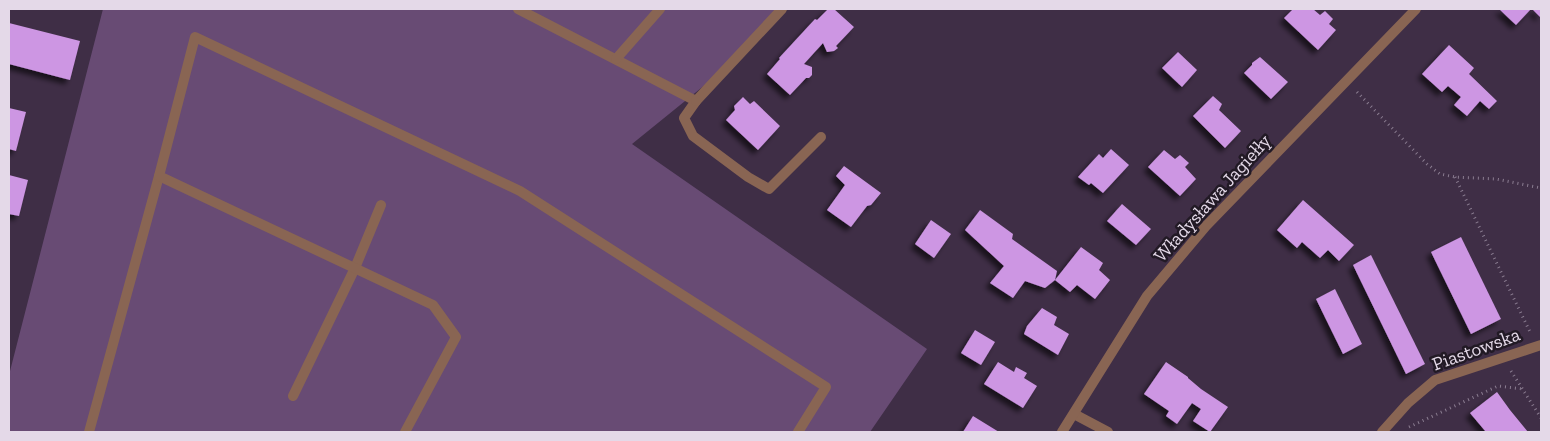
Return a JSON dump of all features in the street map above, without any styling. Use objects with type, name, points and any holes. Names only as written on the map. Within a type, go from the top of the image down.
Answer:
[{"type":"street","points":[[518,9],[696,101]]},
{"type":"street","points":[[616,59],[660,9]]},
{"type":"street","points":[[782,9],[696,101],[684,118],[693,136],[748,177],[769,189],[820,137]]},
{"type":"street","name":"Władysława Jagiełły","points":[[1062,432],[1147,296],[1206,226],[1416,9]]},
{"type":"street","points":[[89,432],[195,37],[520,191],[826,387],[798,432]]},
{"type":"street","points":[[158,176],[433,304],[456,337],[405,432]]},
{"type":"street","points":[[293,396],[355,268],[381,205]]},
{"type":"street","name":"Piastowska","points":[[1382,432],[1408,403],[1435,380],[1539,345]]},
{"type":"street","points":[[1074,414],[1108,432]]},
{"type":"path","points":[[1347,80],[1427,164],[1440,174],[1496,179],[1541,188]]},
{"type":"path","points":[[1455,176],[1539,345]]},
{"type":"path","points":[[1502,358],[1541,418]]},
{"type":"path","points":[[1406,428],[1498,386],[1523,389]]},
{"type":"shaded area","points":[[103,9],[780,9],[732,63],[632,144],[927,349],[870,432],[9,432],[9,375]]},
{"type":"building","points":[[828,9],[834,9],[854,27],[836,46],[838,48],[834,51],[827,52],[823,43],[804,64],[812,67],[812,75],[806,78],[790,95],[767,74],[815,19],[817,20]]},
{"type":"building","points":[[1293,9],[1313,9],[1320,15],[1325,11],[1333,19],[1329,24],[1336,30],[1318,50],[1284,18]]},
{"type":"building","points":[[1499,9],[1531,9],[1516,25]]},
{"type":"building","points":[[1532,9],[1541,9],[1541,16],[1540,17]]},
{"type":"building","points":[[9,23],[80,41],[70,80],[9,64]]},
{"type":"building","points":[[1449,45],[1474,68],[1469,74],[1497,101],[1489,109],[1480,101],[1467,116],[1454,105],[1461,97],[1448,86],[1442,92],[1422,74]]},
{"type":"building","points":[[1178,52],[1197,70],[1182,87],[1162,68]]},
{"type":"building","points":[[1260,57],[1288,82],[1271,99],[1244,73]]},
{"type":"building","points":[[1213,96],[1222,104],[1219,110],[1241,131],[1225,148],[1193,116]]},
{"type":"building","points":[[743,97],[750,104],[754,101],[780,126],[758,150],[726,120],[735,110],[734,106]]},
{"type":"building","points":[[9,108],[26,112],[16,151],[9,149]]},
{"type":"building","points":[[1111,149],[1129,165],[1103,193],[1091,183],[1089,185],[1078,177],[1099,154],[1103,158]]},
{"type":"building","points":[[1164,150],[1175,159],[1180,155],[1189,163],[1185,167],[1196,179],[1180,196],[1148,167]]},
{"type":"building","points":[[844,166],[881,193],[871,205],[867,206],[851,227],[827,210],[845,185],[836,176]]},
{"type":"building","points":[[9,175],[28,180],[19,216],[9,214]]},
{"type":"building","points":[[1303,200],[1354,245],[1339,261],[1328,250],[1320,258],[1302,242],[1297,248],[1277,230]]},
{"type":"building","points":[[1122,204],[1151,229],[1136,245],[1107,221]]},
{"type":"building","points":[[980,210],[1013,234],[1012,239],[1057,271],[1055,280],[1045,288],[1025,281],[1013,298],[990,283],[1004,266],[965,230]]},
{"type":"building","points":[[931,220],[951,234],[934,258],[915,244]]},
{"type":"building","points":[[1461,237],[1501,319],[1471,334],[1431,252]]},
{"type":"building","points":[[1081,247],[1103,263],[1099,270],[1110,280],[1095,299],[1077,285],[1070,292],[1055,280]]},
{"type":"building","points":[[1371,255],[1425,364],[1406,374],[1353,265]]},
{"type":"building","points":[[1335,289],[1362,344],[1343,354],[1316,299]]},
{"type":"building","points":[[1042,308],[1057,317],[1054,325],[1069,334],[1058,355],[1024,334],[1027,326]]},
{"type":"building","points":[[975,330],[995,342],[981,365],[961,353]]},
{"type":"building","points":[[998,362],[1014,372],[1016,367],[1027,373],[1024,378],[1037,386],[1023,408],[984,384]]},
{"type":"building","points":[[1166,362],[1228,407],[1210,432],[1193,421],[1201,409],[1192,403],[1177,424],[1166,416],[1169,411],[1144,394]]},
{"type":"building","points":[[1497,392],[1528,432],[1486,432],[1470,413]]},
{"type":"building","points":[[973,416],[999,432],[963,432]]}]
